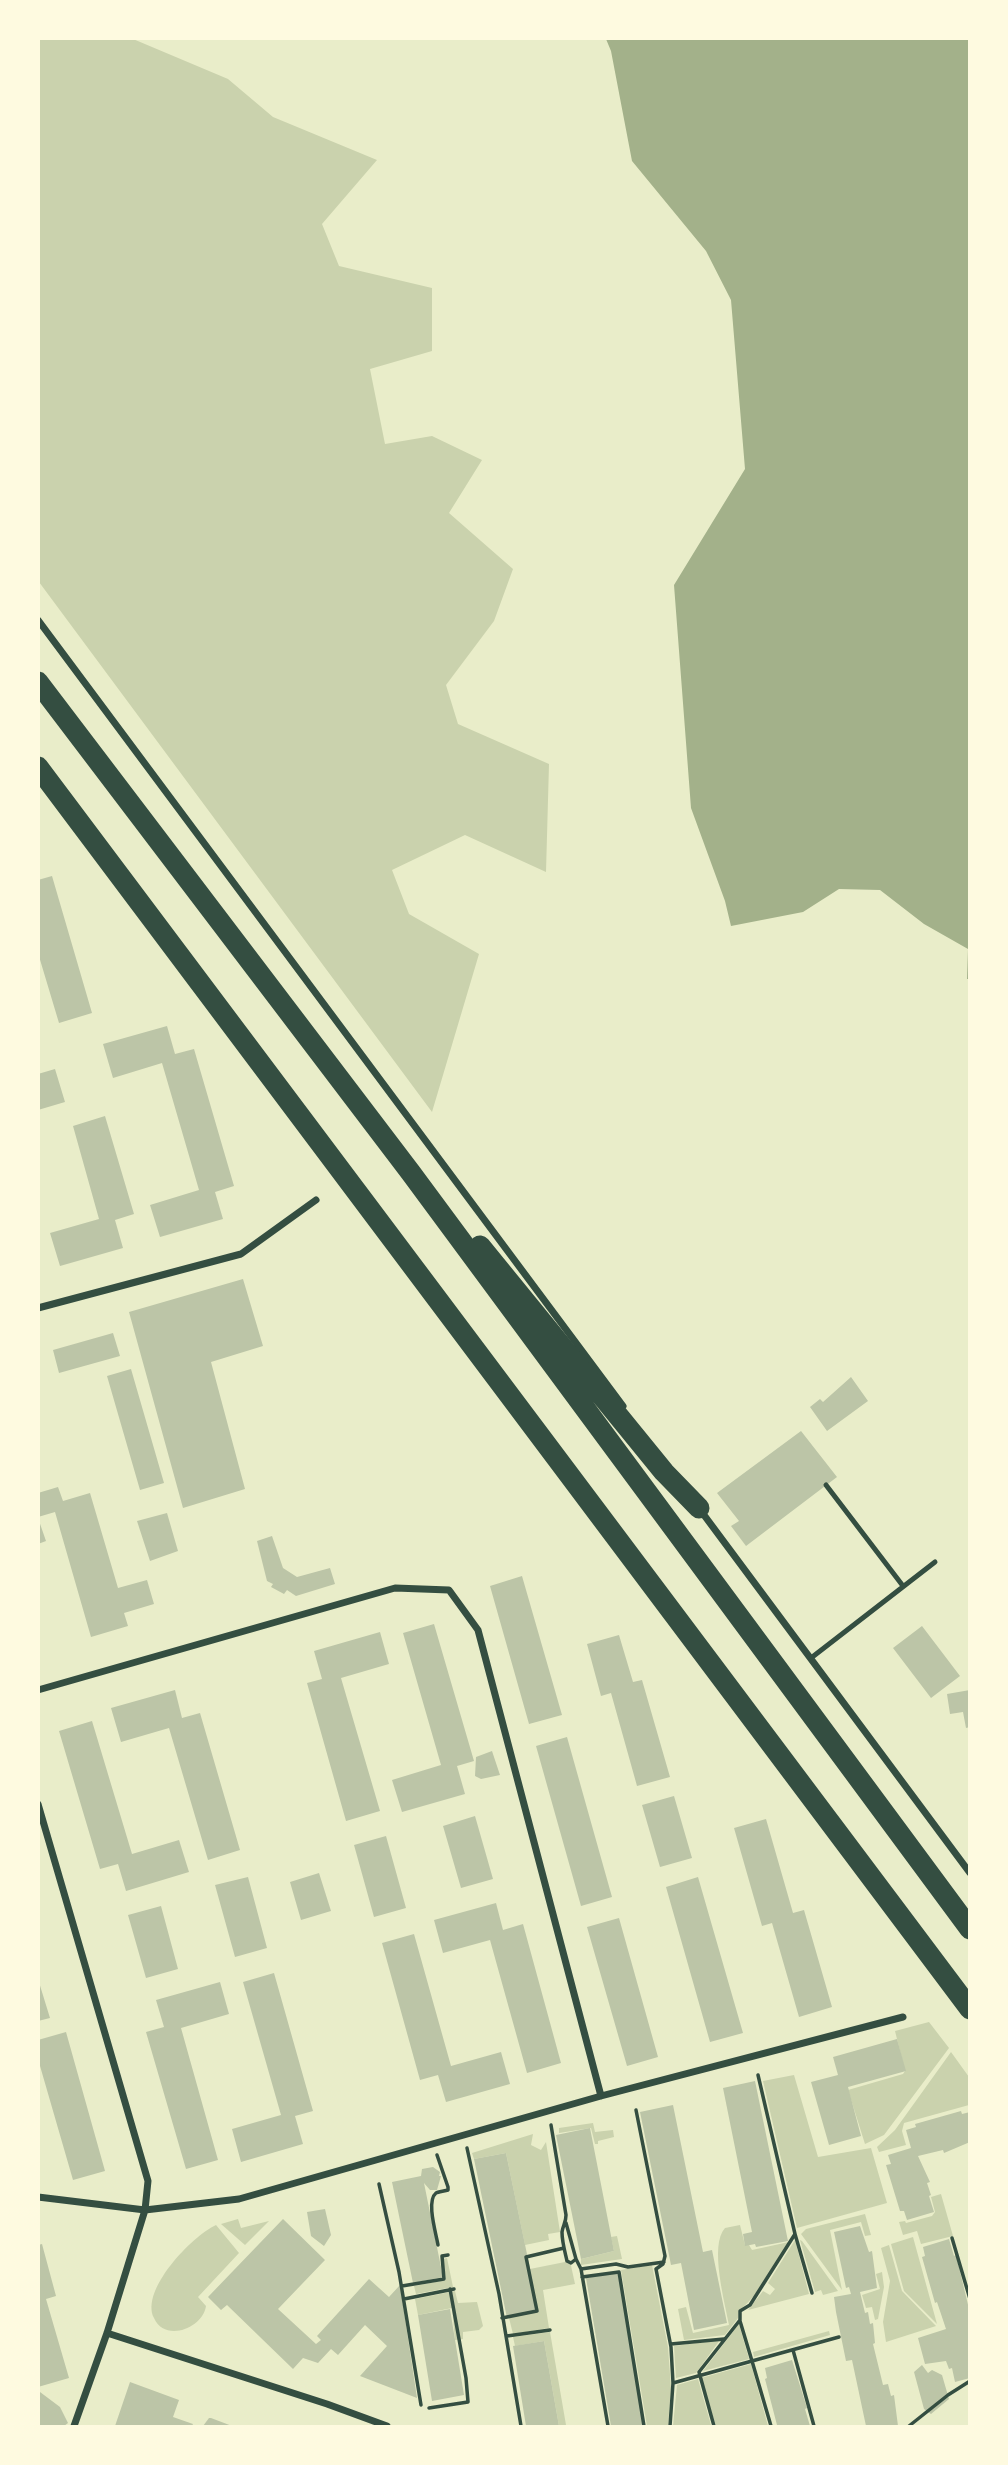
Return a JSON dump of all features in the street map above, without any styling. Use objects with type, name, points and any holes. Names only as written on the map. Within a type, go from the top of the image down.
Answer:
[{"type":"highway","points":[[38,682],[411,1173],[970,1929]]},
{"type":"highway","points":[[38,767],[970,2009]]},
{"type":"highway","points":[[411,1173],[492,1259],[664,1472],[699,1508]]},
{"type":"street","points":[[38,620],[625,1408]]},
{"type":"street","points":[[38,1308],[241,1254],[316,1200]]},
{"type":"street","points":[[641,1430],[968,1867]]},
{"type":"street","points":[[38,1690],[395,1588],[449,1590],[478,1630],[601,2096]]},
{"type":"street","points":[[38,1804],[148,2180],[145,2210],[107,2333],[74,2427]]},
{"type":"street","points":[[38,2197],[145,2210],[239,2199],[601,2096],[903,2017]]},
{"type":"street","points":[[107,2333],[327,2404],[387,2427]]},
{"type":"lane","points":[[826,1485],[903,1586]]},
{"type":"lane","points":[[811,1658],[935,1562]]},
{"type":"path","points":[[758,2075],[795,2234],[812,2293]]},
{"type":"path","points":[[636,2110],[665,2256],[664,2262],[656,2269],[670,2344],[673,2383],[670,2427]]},
{"type":"path","points":[[551,2125],[566,2223],[581,2269],[608,2427]]},
{"type":"path","points":[[433,2144],[448,2187],[447,2190],[436,2193],[432,2199],[431,2212],[438,2245]]},
{"type":"path","points":[[467,2148],[522,2427]]},
{"type":"path","points":[[379,2184],[404,2299],[421,2405]]},
{"type":"path","points":[[566,2223],[562,2232],[567,2262],[571,2263],[576,2259]]},
{"type":"path","points":[[771,2427],[740,2320],[740,2311],[749,2306],[795,2234]]},
{"type":"path","points":[[436,2237],[444,2236]]},
{"type":"path","points":[[951,2238],[970,2299]]},
{"type":"path","points":[[502,2318],[537,2311],[526,2257],[564,2248]]},
{"type":"path","points":[[401,2286],[444,2279],[442,2256],[448,2255]]},
{"type":"path","points":[[581,2269],[616,2263],[624,2267],[664,2262]]},
{"type":"path","points":[[582,2277],[619,2272],[643,2427]]},
{"type":"path","points":[[404,2299],[452,2289],[468,2402],[429,2408]]},
{"type":"path","points":[[714,2427],[699,2372],[740,2320]]},
{"type":"path","points":[[506,2336],[550,2330]]},
{"type":"path","points":[[673,2383],[839,2337]]},
{"type":"path","points":[[670,2344],[724,2339]]},
{"type":"path","points":[[793,2350],[814,2427]]},
{"type":"path","points":[[909,2427],[970,2381]]},
{"type":"shaded area","points":[[39,38],[133,39],[228,79],[273,117],[377,160],[322,224],[339,266],[432,288],[432,351],[370,369],[385,444],[432,436],[482,460],[449,513],[513,569],[494,621],[446,685],[458,724],[549,764],[546,872],[465,835],[392,870],[409,914],[479,954],[432,1112],[39,582]]},
{"type":"shaded area","points":[[606,39],[969,39],[969,979],[968,949],[924,924],[880,890],[839,889],[803,912],[731,926],[725,901],[691,808],[674,585],[745,469],[731,300],[706,251],[632,161],[611,51]]},
{"type":"shaded area","points":[[929,2022],[949,2048],[884,2135],[865,2144],[848,2090],[903,2074],[905,2071],[895,2031]]},
{"type":"shaded area","points":[[951,2052],[969,2077],[969,2105],[904,2123],[902,2131],[906,2145],[879,2152],[877,2147],[895,2130]]},
{"type":"shaded area","points":[[794,2075],[818,2157],[871,2148],[887,2203],[797,2228],[763,2081]]},
{"type":"shaded area","points":[[593,2123],[595,2132],[613,2130],[614,2137],[595,2144],[591,2128],[559,2133],[559,2128]]},
{"type":"shaded area","points":[[533,2134],[531,2145],[541,2150],[546,2142],[560,2232],[548,2234],[549,2240],[525,2245],[506,2153],[474,2159],[472,2153]]},
{"type":"shaded area","points":[[941,2194],[953,2236],[921,2244],[917,2231],[903,2235],[899,2222],[906,2223],[932,2216],[935,2212],[931,2197]]},
{"type":"shaded area","points":[[865,2214],[871,2235],[865,2236],[861,2222],[830,2230],[842,2290],[801,2234],[806,2229]]},
{"type":"shaded area","points":[[238,2219],[241,2228],[269,2221],[245,2245],[221,2224]]},
{"type":"shaded area","points":[[216,2225],[239,2253],[198,2297],[206,2306],[198,2321],[183,2330],[166,2330],[159,2326],[154,2318],[154,2293],[161,2279],[182,2252]]},
{"type":"shaded area","points":[[740,2225],[745,2245],[749,2245],[752,2250],[789,2242],[760,2288],[738,2311],[738,2318],[725,2335],[684,2340],[678,2309],[686,2307],[693,2333],[729,2325],[718,2247],[725,2228]]},
{"type":"shaded area","points":[[617,2236],[622,2259],[581,2265],[581,2259],[614,2251],[611,2237]]},
{"type":"shaded area","points":[[913,2237],[937,2324],[904,2291],[891,2244]]},
{"type":"shaded area","points":[[795,2240],[809,2294],[748,2310],[763,2291],[770,2295],[775,2289],[768,2283]]},
{"type":"shaded area","points":[[800,2240],[838,2291],[823,2295],[821,2290],[815,2292]]},
{"type":"shaded area","points":[[889,2245],[902,2291],[936,2326],[886,2342],[883,2322],[890,2281],[881,2248]]},
{"type":"shaded area","points":[[447,2258],[453,2287],[416,2294],[414,2286],[446,2280],[443,2259]]},
{"type":"shaded area","points":[[570,2261],[575,2284],[543,2290],[549,2328],[513,2334],[509,2318],[530,2269]]},
{"type":"shaded area","points":[[652,2265],[668,2347],[671,2388],[668,2426],[647,2426],[621,2270]]},
{"type":"shaded area","points":[[882,2272],[884,2287],[878,2319],[875,2320],[872,2307],[866,2308],[862,2295],[880,2289],[876,2274]]},
{"type":"shaded area","points":[[455,2291],[458,2303],[477,2302],[483,2326],[479,2330],[463,2332],[463,2339],[455,2340],[452,2308],[418,2315],[415,2299]]},
{"type":"shaded area","points":[[739,2324],[749,2359],[703,2371]]},
{"type":"shaded area","points":[[829,2331],[830,2335],[754,2357],[753,2352]]},
{"type":"shaded area","points":[[550,2332],[565,2426],[559,2426],[544,2341],[515,2346],[513,2337]]},
{"type":"shaded area","points":[[720,2340],[696,2373],[676,2378],[674,2346]]},
{"type":"shaded area","points":[[751,2364],[768,2426],[716,2426],[701,2378]]},
{"type":"shaded area","points":[[698,2379],[711,2425],[673,2426],[677,2385]]},
{"type":"building","points":[[52,876],[92,1013],[59,1023],[38,953],[38,880]]},
{"type":"building","points":[[167,1026],[175,1054],[194,1049],[234,1186],[215,1192],[223,1219],[160,1237],[150,1205],[199,1190],[162,1063],[113,1078],[103,1044]]},
{"type":"building","points":[[55,1069],[65,1102],[38,1110],[38,1074]]},
{"type":"building","points":[[105,1116],[134,1214],[115,1220],[123,1248],[60,1266],[50,1233],[99,1219],[73,1126]]},
{"type":"building","points":[[243,1279],[263,1346],[211,1362],[245,1489],[183,1508],[129,1312]]},
{"type":"building","points":[[113,1333],[120,1356],[59,1373],[53,1350]]},
{"type":"building","points":[[131,1369],[164,1483],[140,1490],[107,1376]]},
{"type":"building","points":[[851,1377],[868,1401],[827,1431],[810,1407],[820,1399],[823,1402]]},
{"type":"building","points":[[801,1431],[837,1477],[746,1546],[731,1526],[739,1521],[717,1493]]},
{"type":"building","points":[[58,1487],[63,1501],[90,1493],[118,1588],[147,1580],[154,1604],[124,1613],[128,1626],[91,1637],[55,1512],[38,1517],[38,1493]]},
{"type":"building","points":[[167,1513],[178,1551],[150,1561],[137,1521]]},
{"type":"building","points":[[38,1518],[46,1541],[38,1544]]},
{"type":"building","points":[[272,1536],[283,1568],[297,1577],[330,1568],[335,1584],[296,1596],[287,1590],[284,1594],[271,1587],[273,1584],[267,1581],[257,1541]]},
{"type":"building","points":[[522,1576],[562,1715],[529,1724],[490,1586]]},
{"type":"building","points":[[434,1624],[474,1761],[457,1766],[465,1794],[402,1812],[392,1780],[441,1765],[403,1633]]},
{"type":"building","points":[[922,1626],[960,1676],[931,1698],[893,1648]]},
{"type":"building","points":[[380,1632],[389,1664],[341,1678],[380,1811],[346,1821],[307,1683],[322,1679],[314,1651]]},
{"type":"building","points":[[619,1635],[633,1682],[642,1680],[670,1777],[637,1786],[611,1693],[601,1696],[587,1644]]},
{"type":"building","points":[[175,1690],[182,1718],[200,1713],[240,1850],[208,1860],[169,1728],[121,1742],[111,1708]]},
{"type":"building","points":[[970,1690],[970,1727],[966,1728],[963,1712],[950,1714],[947,1694]]},
{"type":"building","points":[[92,1721],[132,1854],[179,1840],[189,1872],[126,1891],[118,1864],[100,1869],[59,1731]]},
{"type":"building","points":[[567,1737],[612,1897],[581,1906],[536,1746]]},
{"type":"building","points":[[492,1751],[500,1775],[481,1779],[475,1776],[476,1757]]},
{"type":"building","points":[[674,1796],[692,1858],[660,1867],[642,1805]]},
{"type":"building","points":[[475,1816],[493,1879],[461,1888],[443,1826]]},
{"type":"building","points":[[766,1819],[793,1913],[804,1910],[832,2007],[799,2017],[772,1923],[762,1926],[734,1828]]},
{"type":"building","points":[[386,1836],[406,1908],[374,1917],[354,1845]]},
{"type":"building","points":[[319,1873],[331,1911],[301,1920],[290,1882]]},
{"type":"building","points":[[248,1877],[267,1948],[235,1957],[215,1885]]},
{"type":"building","points":[[698,1877],[743,2033],[710,2042],[666,1887]]},
{"type":"building","points":[[496,1903],[503,1930],[523,1924],[561,2063],[527,2073],[490,1940],[443,1953],[434,1920]]},
{"type":"building","points":[[161,1906],[178,1969],[146,1978],[128,1915]]},
{"type":"building","points":[[619,1918],[658,2057],[627,2066],[587,1927]]},
{"type":"building","points":[[414,1934],[451,2066],[501,2052],[510,2084],[446,2102],[438,2075],[420,2080],[382,1943]]},
{"type":"building","points":[[274,1973],[313,2111],[295,2116],[303,2144],[241,2162],[232,2129],[281,2115],[243,1982]]},
{"type":"building","points":[[38,1979],[50,2018],[38,2021]]},
{"type":"building","points":[[220,1982],[229,2014],[181,2028],[218,2160],[186,2169],[146,2032],[164,2027],[156,2000]]},
{"type":"building","points":[[66,2032],[105,2171],[73,2180],[38,2059],[38,2040]]},
{"type":"building","points":[[897,2039],[906,2071],[848,2087],[861,2136],[829,2145],[811,2082],[838,2075],[833,2057]]},
{"type":"building","points":[[755,2081],[788,2241],[756,2247],[755,2244],[745,2246],[743,2234],[752,2232],[723,2088]]},
{"type":"building","points":[[673,2105],[703,2252],[712,2250],[727,2323],[694,2330],[681,2263],[671,2265],[640,2112]]},
{"type":"building","points":[[961,2111],[962,2114],[970,2112],[970,2142],[944,2153],[943,2150],[918,2156],[930,2182],[927,2183],[934,2212],[907,2220],[904,2211],[900,2211],[886,2165],[891,2164],[888,2155],[911,2148],[906,2130],[916,2127],[915,2124]]},
{"type":"building","points":[[590,2128],[614,2251],[581,2259],[556,2135]]},
{"type":"building","points":[[506,2153],[539,2312],[507,2318],[474,2159]]},
{"type":"building","points":[[433,2167],[441,2176],[437,2190],[430,2190],[424,2183],[443,2277],[413,2283],[392,2182],[421,2176],[422,2169]]},
{"type":"building","points":[[325,2209],[331,2235],[324,2246],[311,2236],[307,2212]]},
{"type":"building","points":[[283,2219],[325,2260],[278,2309],[316,2344],[321,2340],[317,2336],[369,2279],[389,2297],[400,2285],[417,2398],[360,2376],[387,2346],[365,2325],[338,2355],[331,2349],[318,2363],[303,2358],[293,2369],[227,2305],[221,2310],[208,2297]]},
{"type":"building","points":[[860,2226],[869,2252],[872,2251],[877,2288],[860,2292],[865,2313],[868,2312],[870,2324],[873,2323],[873,2344],[883,2385],[888,2384],[891,2396],[894,2395],[898,2426],[866,2426],[852,2360],[846,2361],[836,2312],[834,2297],[851,2294],[849,2287],[846,2288],[834,2232]]},
{"type":"building","points":[[949,2239],[954,2256],[956,2255],[970,2313],[970,2378],[955,2382],[952,2368],[949,2369],[946,2361],[925,2364],[918,2338],[946,2329],[937,2302],[935,2303],[922,2257],[925,2256],[923,2247]]},
{"type":"building","points":[[42,2244],[56,2296],[46,2299],[69,2378],[38,2387],[38,2245]]},
{"type":"building","points":[[619,2272],[645,2426],[611,2426],[586,2278]]},
{"type":"building","points":[[450,2309],[464,2395],[432,2401],[418,2315]]},
{"type":"building","points":[[544,2341],[559,2426],[526,2426],[513,2346]]},
{"type":"building","points":[[792,2360],[810,2426],[777,2425],[765,2379],[765,2368]]},
{"type":"building","points":[[922,2365],[928,2373],[932,2370],[942,2375],[949,2399],[931,2414],[924,2409],[914,2372]]},
{"type":"building","points":[[130,2382],[179,2400],[173,2417],[193,2424],[192,2426],[115,2426]]},
{"type":"building","points":[[40,2392],[60,2407],[68,2423],[64,2426],[38,2426]]},
{"type":"building","points":[[211,2418],[232,2426],[203,2426]]}]
